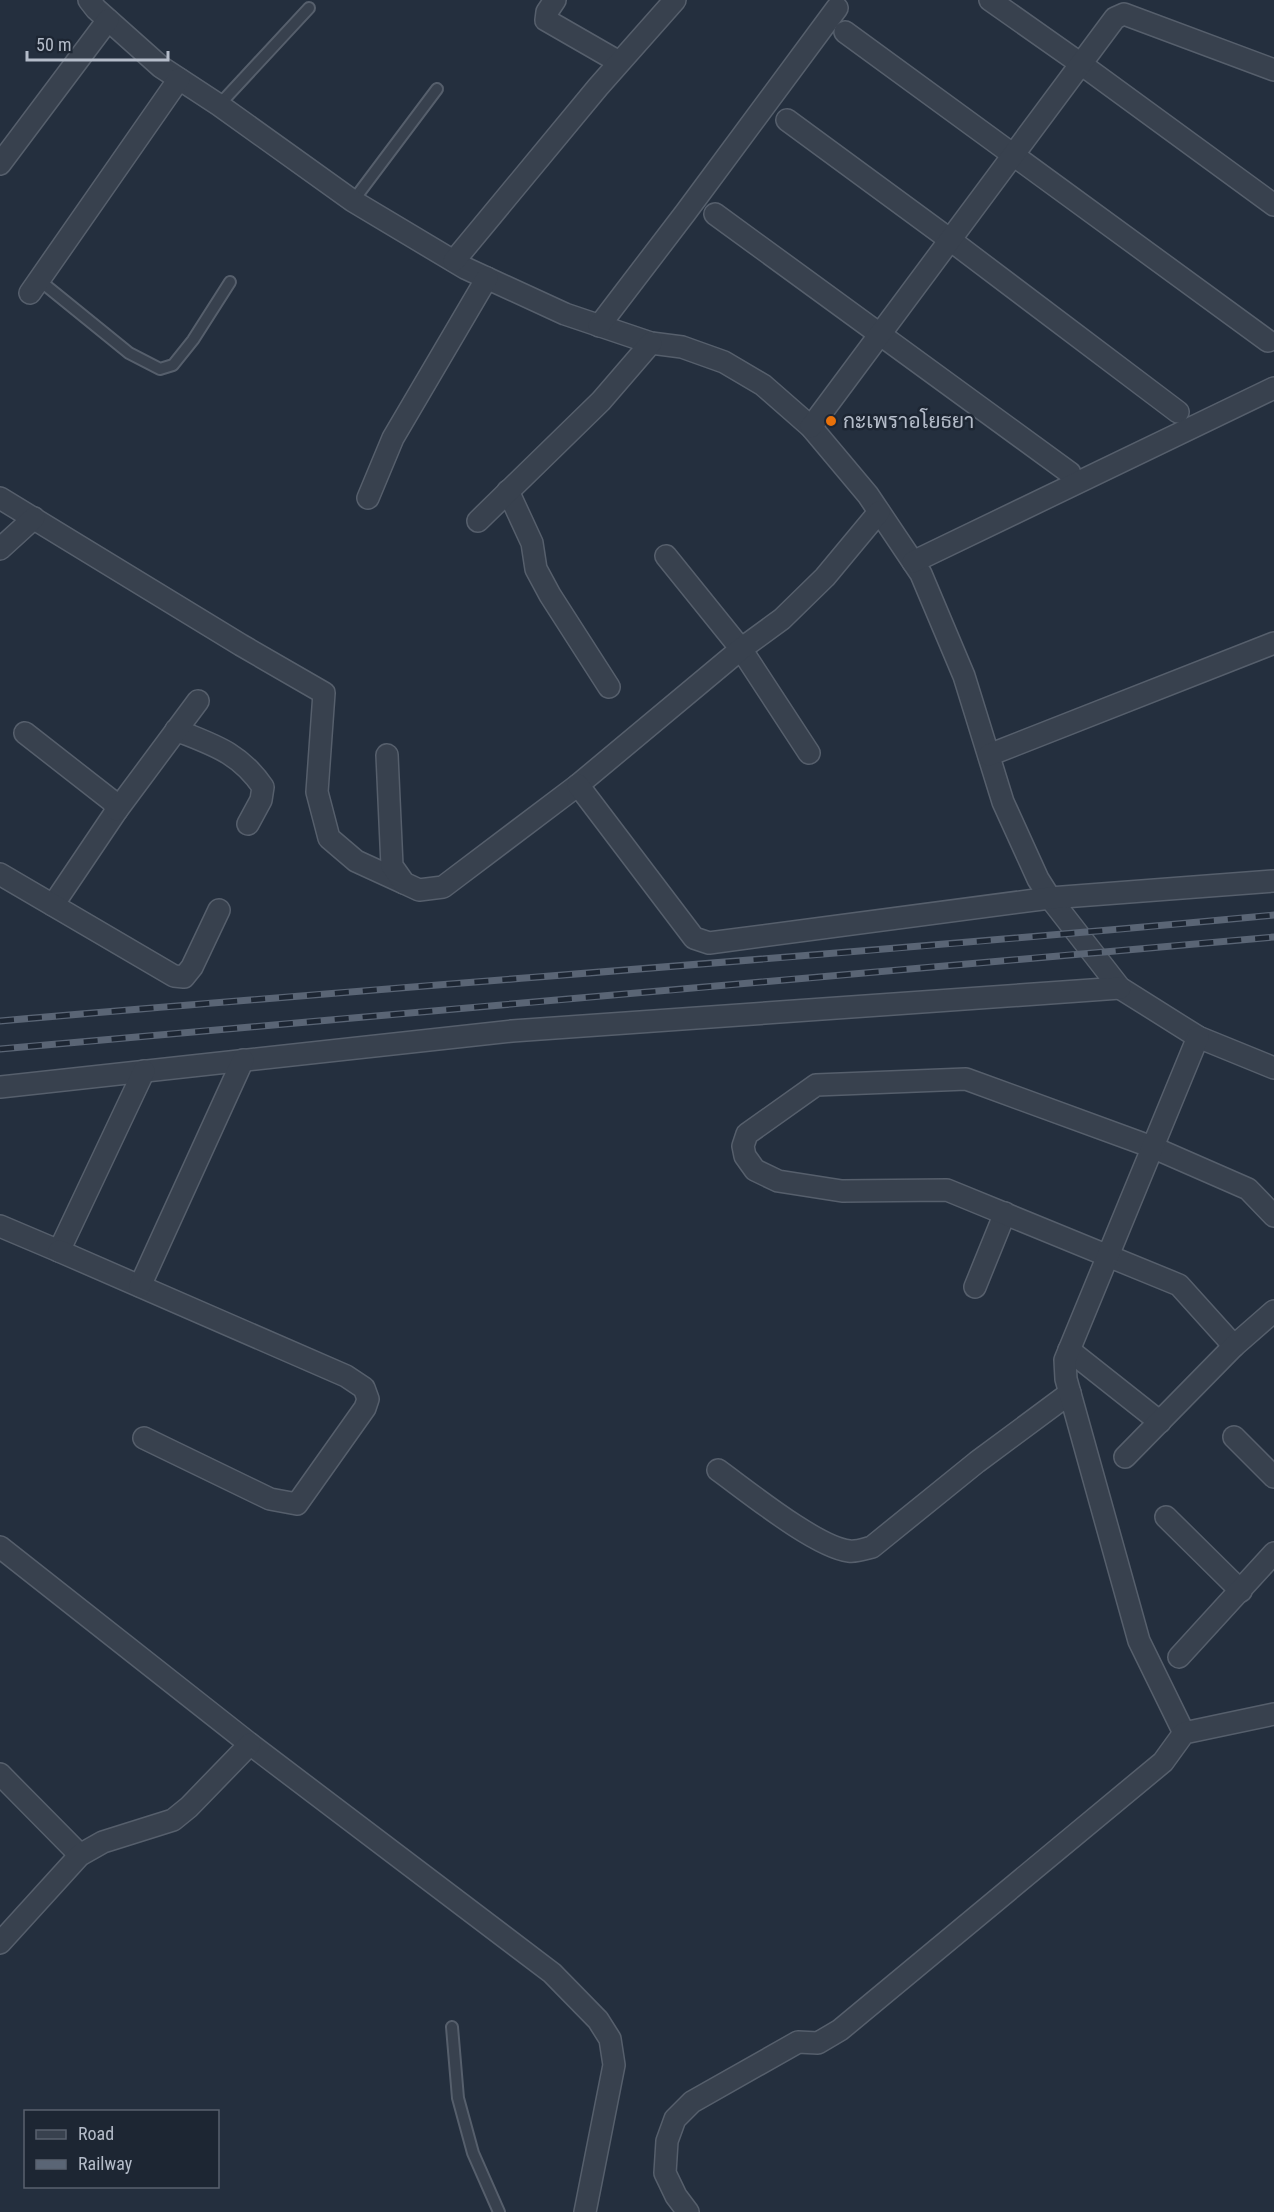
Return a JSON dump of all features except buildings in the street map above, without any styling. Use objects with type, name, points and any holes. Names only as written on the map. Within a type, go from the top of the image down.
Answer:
[{"type":"street","points":[[89,0],[161,67],[219,105],[352,201],[453,261],[565,314],[651,343],[682,348],[724,362],[763,385],[811,427],[868,495],[921,574],[964,676],[1003,802],[1038,879],[1050,898],[1120,988],[1198,1037],[1274,1068]]},
{"type":"street","points":[[555,0],[547,12],[546,20],[619,62]]},
{"type":"street","points":[[453,261],[619,62],[675,0]]},
{"type":"street","points":[[990,0],[1274,205]]},
{"type":"street","points":[[599,326],[837,8]]},
{"type":"street","points":[[811,427],[1115,18],[1124,14],[1274,70]]},
{"type":"street","points":[[0,164],[108,20]]},
{"type":"street","points":[[845,32],[1268,341]]},
{"type":"street","points":[[35,286],[179,79]]},
{"type":"street","points":[[787,120],[1178,412]]},
{"type":"street","points":[[715,214],[1070,473]]},
{"type":"street","points":[[368,498],[393,438],[487,278]]},
{"type":"street","points":[[477,521],[601,401],[651,343]]},
{"type":"street","points":[[913,562],[1274,387]]},
{"type":"street","points":[[508,491],[532,543],[536,569],[609,687]]},
{"type":"street","points":[[0,498],[324,693],[317,792],[329,838],[356,861],[419,890],[443,887],[578,785],[741,649],[782,619],[825,577],[879,512]]},
{"type":"street","points":[[0,549],[34,518]]},
{"type":"street","points":[[666,556],[741,649],[809,753]]},
{"type":"street","points":[[989,755],[1274,643]]},
{"type":"street","points":[[53,906],[117,810],[198,701]]},
{"type":"street","points":[[176,730],[224,749],[252,770],[263,787],[261,800],[248,824]]},
{"type":"street","points":[[25,733],[112,801],[117,810]]},
{"type":"street","points":[[387,754],[392,866],[404,883]]},
{"type":"street","points":[[578,785],[694,938],[709,943],[1050,898],[1274,880]]},
{"type":"street","points":[[0,874],[174,976],[184,977],[192,967],[219,910]]},
{"type":"street","points":[[0,1087],[512,1031],[1120,988]]},
{"type":"street","points":[[1184,1733],[1139,1641],[1066,1380],[1065,1360],[1198,1037]]},
{"type":"street","points":[[140,1286],[243,1060]]},
{"type":"street","points":[[59,1251],[144,1071]]},
{"type":"street","points":[[1234,1346],[1179,1285],[1005,1213],[947,1190],[842,1191],[778,1181],[755,1170],[745,1156],[743,1146],[747,1134],[816,1085],[966,1079],[1152,1147],[1248,1189],[1274,1216]]},
{"type":"street","points":[[975,1287],[1005,1213]]},
{"type":"street","points":[[0,1226],[346,1376],[364,1388],[369,1399],[297,1504],[270,1499],[144,1438]]},
{"type":"street","points":[[1125,1456],[1234,1346],[1274,1311]]},
{"type":"street","points":[[1069,1350],[1160,1422]]},
{"type":"street","points":[[718,1470],[809,1535],[846,1551],[856,1552],[872,1547],[977,1462],[1070,1393]]},
{"type":"street","points":[[1234,1437],[1274,1477]]},
{"type":"street","points":[[1166,1517],[1241,1591]]},
{"type":"street","points":[[0,1547],[249,1744],[552,1973],[598,2020],[610,2039],[614,2065],[585,2212]]},
{"type":"street","points":[[1179,1657],[1274,1553]]},
{"type":"street","points":[[688,2212],[676,2196],[665,2173],[667,2141],[675,2119],[692,2102],[798,2042],[818,2043],[840,2030],[1163,1762],[1184,1733],[1274,1714]]},
{"type":"street","points":[[0,1943],[80,1855],[103,1842],[172,1820],[189,1807],[249,1744]]},
{"type":"street","points":[[0,1774],[80,1855]]},
{"type":"lane","points":[[219,105],[309,9]]},
{"type":"lane","points":[[352,201],[437,89]]},
{"type":"lane","points":[[35,286],[129,353],[160,369],[173,365],[193,340],[230,282]]},
{"type":"lane","points":[[452,2027],[458,2098],[473,2153],[499,2212]]},
{"type":"railway","points":[[0,1021],[1274,915]]},
{"type":"railway","points":[[0,1049],[1274,937]]},
{"type":"place","name":"กะเพราอโยธยา","points":[[831,421]]}]
